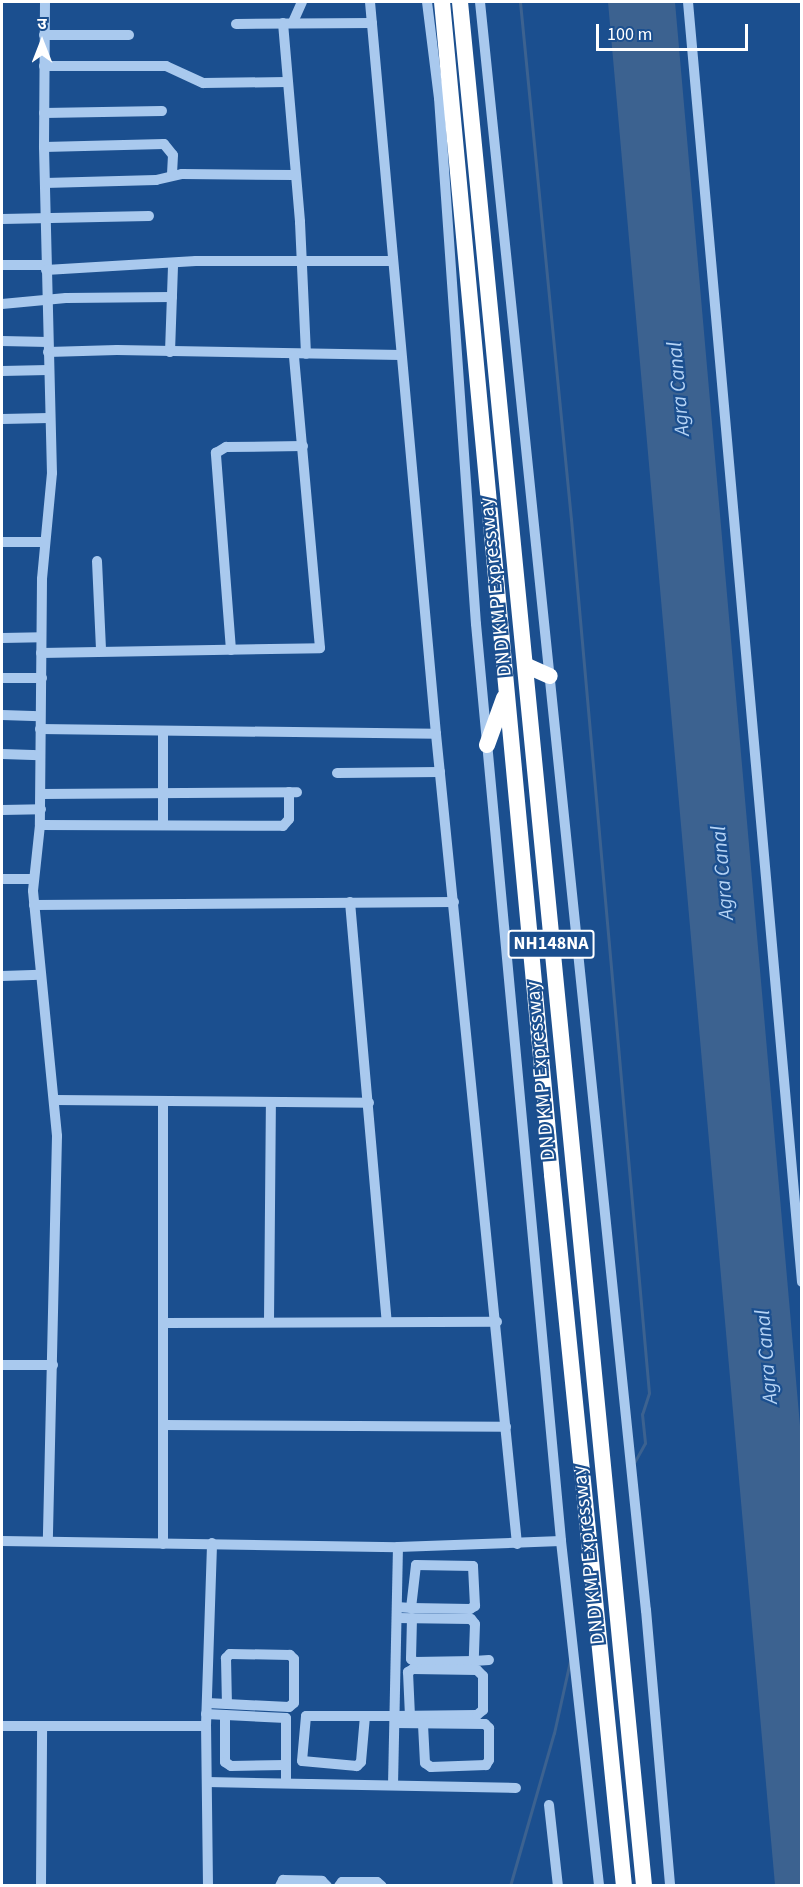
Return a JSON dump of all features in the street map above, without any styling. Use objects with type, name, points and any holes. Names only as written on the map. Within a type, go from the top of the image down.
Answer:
[{"type":"highway","name":"DND KMP Expressway","points":[[442,2],[506,692],[624,1886]]},
{"type":"highway","name":"DND KMP Expressway","points":[[460,2],[644,1886]]},
{"type":"highway","points":[[525,665],[550,676]]},
{"type":"highway","points":[[487,745],[506,692]]},
{"type":"street","points":[[45,2],[45,220],[52,472],[45,542],[41,637],[41,794],[34,905],[55,1100],[58,1164],[48,1541]]},
{"type":"street","points":[[302,2],[288,23],[287,82],[302,261],[306,354]]},
{"type":"street","points":[[370,2],[436,734],[518,1544]]},
{"type":"street","points":[[427,2],[439,98],[487,745],[561,1541],[599,1886]]},
{"type":"street","points":[[480,2],[646,1610],[670,1886]]},
{"type":"street","points":[[688,2],[801,1282]]},
{"type":"street","points":[[236,24],[372,24]]},
{"type":"street","points":[[44,35],[129,35]]},
{"type":"street","points":[[44,66],[166,66],[203,83],[287,82]]},
{"type":"street","points":[[44,112],[162,111]]},
{"type":"street","points":[[44,147],[164,144],[173,155],[172,175]]},
{"type":"street","points":[[45,183],[146,181],[172,175],[295,175]]},
{"type":"street","points":[[2,219],[45,220],[149,216]]},
{"type":"street","points":[[2,265],[46,268],[173,265],[196,261],[393,261]]},
{"type":"street","points":[[170,352],[173,265]]},
{"type":"street","points":[[2,304],[47,300],[172,297]]},
{"type":"street","points":[[2,341],[48,347],[170,352],[401,355]]},
{"type":"street","points":[[41,653],[101,650],[315,651],[322,645],[294,355]]},
{"type":"street","points":[[2,371],[48,370]]},
{"type":"street","points":[[2,419],[49,418]]},
{"type":"street","points":[[231,650],[216,453],[226,447],[303,446]]},
{"type":"street","points":[[2,542],[45,542]]},
{"type":"street","points":[[97,561],[101,650]]},
{"type":"street","points":[[2,638],[41,637]]},
{"type":"street","points":[[2,678],[42,678]]},
{"type":"street","points":[[2,715],[40,716]]},
{"type":"street","points":[[40,729],[436,734]]},
{"type":"street","points":[[163,825],[164,731]]},
{"type":"street","points":[[2,754],[40,755]]},
{"type":"street","points":[[337,773],[440,772]]},
{"type":"street","points":[[40,825],[283,826],[289,819],[293,792],[41,794]]},
{"type":"street","points":[[2,810],[40,809]]},
{"type":"street","points":[[2,879],[34,879]]},
{"type":"street","points":[[350,902],[387,1321]]},
{"type":"street","points":[[34,905],[454,902]]},
{"type":"street","points":[[2,975],[40,975]]},
{"type":"street","points":[[55,1100],[369,1104]]},
{"type":"street","points":[[269,1321],[271,1102]]},
{"type":"street","points":[[163,1544],[164,1103]]},
{"type":"street","points":[[165,1323],[497,1322]]},
{"type":"street","points":[[2,1365],[53,1365]]},
{"type":"street","points":[[163,1425],[506,1427]]},
{"type":"street","points":[[2,1541],[398,1547],[561,1541]]},
{"type":"street","points":[[208,1886],[206,1709],[212,1543]]},
{"type":"street","points":[[393,1785],[398,1547]]},
{"type":"street","points":[[412,1613],[475,1606],[473,1566],[416,1565],[412,1613],[411,1659],[415,1662],[489,1660]]},
{"type":"street","points":[[397,1613],[471,1619],[475,1624],[474,1660]]},
{"type":"street","points":[[206,1709],[226,1709],[289,1707],[294,1703],[294,1659],[290,1655],[230,1654],[226,1658],[226,1709],[225,1762],[231,1766],[286,1765]]},
{"type":"street","points":[[395,1720],[410,1716],[477,1715],[483,1710],[483,1676],[477,1670],[413,1669],[408,1672],[410,1716]]},
{"type":"street","points":[[226,1709],[286,1718],[286,1783]]},
{"type":"street","points":[[365,1716],[362,1762],[357,1766],[302,1761],[306,1716],[365,1716],[423,1724],[485,1724],[489,1728],[489,1760],[486,1765],[431,1767],[425,1763],[423,1724]]},
{"type":"street","points":[[2,1726],[206,1726]]},
{"type":"street","points":[[42,1726],[42,1886]]},
{"type":"street","points":[[207,1782],[516,1788]]},
{"type":"street","points":[[549,1805],[558,1886]]},
{"type":"street","points":[[280,1886],[283,1880],[322,1881],[327,1886]]},
{"type":"street","points":[[339,1886],[342,1882],[378,1882],[382,1886]]},
{"type":"water","name":"Agra Canal","points":[[608,2],[675,2],[801,1437],[801,1885],[775,1885]]},
{"type":"waterway","points":[[520,2],[571,519],[649,1393],[642,1414],[645,1443],[635,1461]]},
{"type":"waterway","points":[[510,1886],[554,1733],[570,1661]]}]
